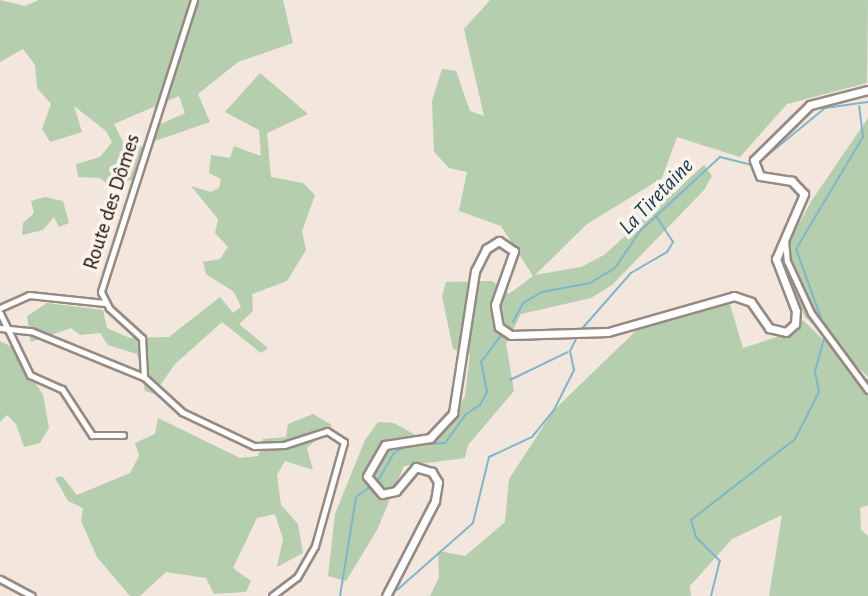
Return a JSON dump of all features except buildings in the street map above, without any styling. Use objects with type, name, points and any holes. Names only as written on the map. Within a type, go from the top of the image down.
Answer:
[{"type":"main road","points":[[386,596],[435,501],[438,482],[432,472],[416,467],[396,491],[371,487],[370,467],[385,445],[430,438],[445,426],[459,401],[475,271],[494,242],[509,243],[515,257],[497,298],[496,321],[511,335],[527,337],[608,332],[734,296],[751,302],[769,328],[786,332],[797,318],[776,267],[785,238],[805,200],[802,188],[765,180],[754,163],[810,105],[868,90]]},
{"type":"street","name":"Route des Dômes","points":[[144,377],[142,338],[105,303],[103,276],[194,0]]},
{"type":"street","points":[[785,238],[787,261],[811,313],[868,390]]},
{"type":"street","points":[[105,303],[29,295],[0,310],[13,332],[24,368],[62,389],[89,432],[123,435]]},
{"type":"street","points":[[0,328],[13,332],[31,331],[144,377],[182,412],[254,446],[284,445],[327,431],[344,442],[315,546],[285,587],[272,596]]},
{"type":"street","points":[[0,579],[32,596]]},
{"type":"street","points":[[285,587],[288,596]]},
{"type":"green space","points":[[0,0],[25,6],[39,0],[283,0],[293,43],[238,62],[198,94],[210,122],[149,143],[154,127],[185,113],[179,96],[114,124],[123,142],[143,147],[132,180],[120,182],[116,192],[100,178],[78,177],[76,164],[100,157],[112,142],[106,131],[74,106],[82,132],[50,142],[42,129],[51,104],[37,88],[35,65],[23,49],[0,62]]},
{"type":"green space","points":[[490,0],[868,0],[867,83],[787,104],[740,157],[677,137],[662,178],[587,224],[535,275],[581,267],[604,255],[704,165],[712,176],[704,190],[612,285],[591,298],[521,314],[506,343],[514,391],[468,445],[465,458],[404,466],[377,530],[346,581],[328,576],[335,514],[365,440],[378,422],[394,423],[428,442],[445,431],[465,396],[470,354],[453,349],[442,296],[446,282],[492,281],[509,294],[533,276],[501,226],[459,211],[467,172],[449,168],[434,152],[432,101],[442,69],[456,71],[470,111],[484,116],[464,29]]},
{"type":"green space","points":[[260,73],[308,114],[267,133],[271,177],[303,183],[315,195],[302,231],[306,250],[287,281],[252,294],[253,311],[239,324],[268,348],[261,353],[222,322],[175,364],[154,394],[145,391],[137,354],[108,345],[100,333],[80,335],[71,328],[31,342],[27,316],[47,303],[103,310],[107,328],[130,338],[169,337],[220,297],[233,313],[241,307],[234,292],[206,274],[203,262],[220,259],[228,247],[215,233],[218,219],[191,186],[211,192],[219,188],[221,179],[209,173],[211,155],[230,158],[234,146],[261,156],[259,130],[225,112]]},
{"type":"green space","points":[[868,118],[868,377],[805,317],[785,269],[790,240],[812,200]]},
{"type":"green space","points":[[45,197],[63,201],[69,223],[59,227],[54,217],[43,230],[22,235],[23,223],[34,213],[31,201]]},
{"type":"green space","points":[[729,301],[743,348],[789,333],[803,320],[868,384],[868,505],[860,508],[861,530],[868,536],[868,596],[769,596],[782,515],[732,539],[690,586],[691,596],[430,596],[439,577],[438,551],[465,556],[505,522],[509,479],[554,410],[643,324]]},
{"type":"green space","points":[[0,341],[14,348],[43,395],[49,428],[40,443],[24,447],[16,424],[7,415],[0,422]]},
{"type":"green space","points":[[313,414],[332,425],[307,448],[313,470],[285,461],[277,475],[281,505],[298,524],[303,553],[277,567],[283,539],[275,514],[257,518],[233,568],[251,581],[246,592],[214,594],[206,578],[166,572],[140,596],[130,596],[97,557],[81,521],[83,508],[68,501],[55,478],[62,476],[77,495],[130,473],[139,456],[135,443],[155,434],[158,418],[240,458],[258,456],[263,439],[286,437],[288,424]]},
{"type":"waterway","name":"La Tiretaine","points":[[758,163],[825,108],[868,102]]},
{"type":"waterway","points":[[825,329],[796,249],[863,137],[859,106]]},
{"type":"waterway","name":"La Tiretaine","points":[[513,322],[523,303],[542,292],[590,283],[615,268],[640,231],[720,157],[753,165]]},
{"type":"waterway","points":[[580,331],[631,273],[667,252],[673,242],[657,217]]},
{"type":"waterway","points":[[826,325],[838,347]]},
{"type":"waterway","name":"La Tiretaine","points":[[376,484],[393,454],[407,445],[445,443],[465,415],[480,405],[487,392],[481,362],[502,334]]},
{"type":"waterway","points":[[711,596],[720,561],[696,537],[691,520],[795,439],[819,392],[815,371],[825,337]]},
{"type":"waterway","points":[[397,590],[473,523],[489,457],[532,437],[554,410],[574,370],[570,351],[576,339]]},
{"type":"waterway","points":[[510,380],[568,352]]},
{"type":"waterway","points":[[860,376],[868,381]]},
{"type":"waterway","name":"La Tiretaine","points":[[340,596],[356,497],[371,486]]}]
